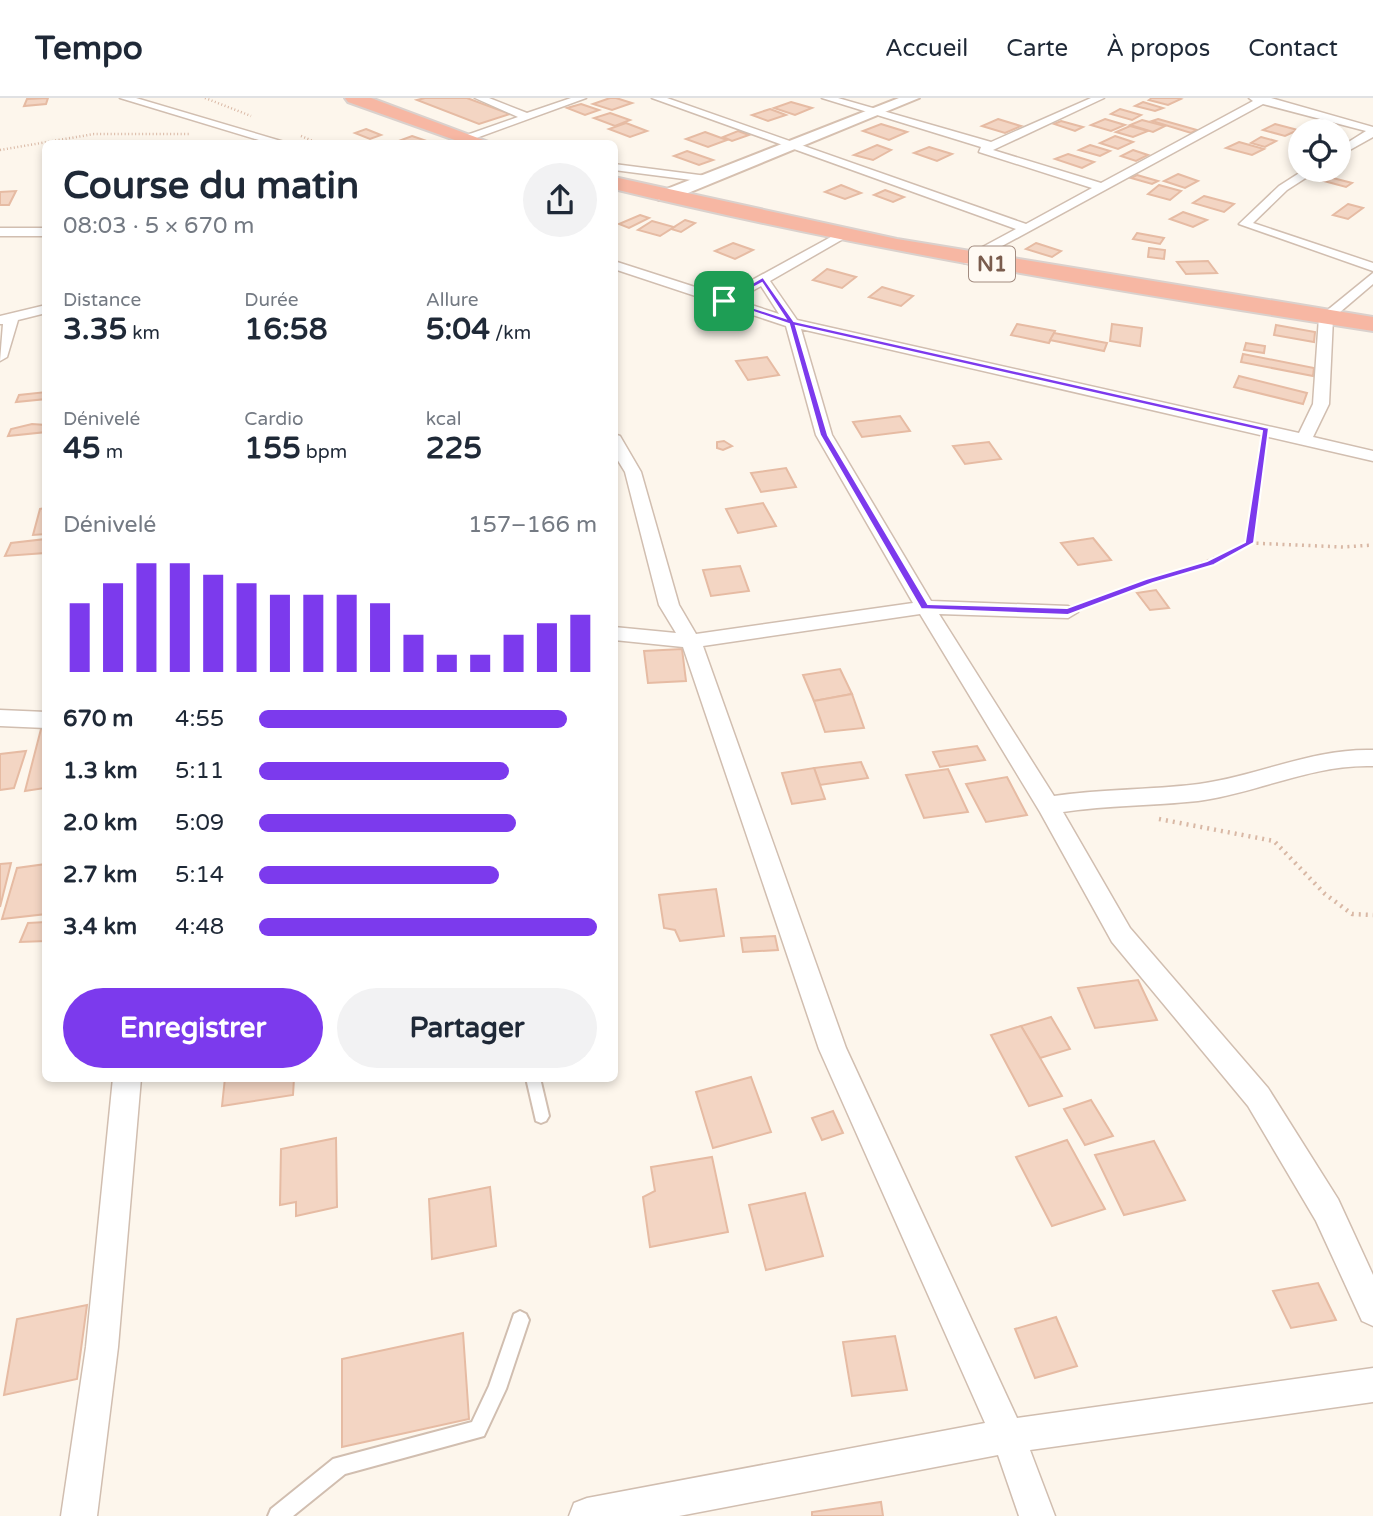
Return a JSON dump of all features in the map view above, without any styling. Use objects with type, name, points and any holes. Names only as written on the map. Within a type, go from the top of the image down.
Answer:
[{"type":"highway","points":[[354,98],[474,140]]},
{"type":"highway","name":"N1","points":[[618,184],[969,260],[1373,324]]},
{"type":"street","points":[[125,98],[272,140]]},
{"type":"street","points":[[480,98],[527,117]]},
{"type":"street","points":[[479,140],[527,117],[581,98]]},
{"type":"street","points":[[657,98],[789,147],[1028,229]]},
{"type":"street","points":[[827,98],[991,146]]},
{"type":"street","points":[[665,196],[912,98]]},
{"type":"street","points":[[1099,98],[983,150],[1103,188]]},
{"type":"street","points":[[969,260],[1261,99],[1373,131]]},
{"type":"street","points":[[1351,145],[1373,131]]},
{"type":"street","points":[[618,168],[707,179]]},
{"type":"street","points":[[1293,182],[1245,224],[1373,267]]},
{"type":"street","points":[[0,232],[42,232]]},
{"type":"street","points":[[724,301],[844,235]]},
{"type":"street","points":[[618,266],[792,323],[1373,456]]},
{"type":"street","points":[[1304,439],[1321,404],[1326,317],[1373,277]]},
{"type":"street","points":[[763,279],[792,323],[824,435],[925,607],[1048,806],[1121,935],[1258,1097],[1327,1210],[1373,1310]]},
{"type":"street","points":[[0,357],[6,318],[42,310]]},
{"type":"street","points":[[618,445],[634,471],[669,605],[691,641],[834,1049],[1008,1436],[1037,1516]]},
{"type":"street","points":[[618,634],[691,641],[925,607],[1068,612]]},
{"type":"street","points":[[0,718],[42,720]]},
{"type":"street","points":[[1048,806],[1107,797],[1200,792],[1342,757],[1373,758]]},
{"type":"street","points":[[79,1516],[102,1347],[127,1082]]},
{"type":"street","points":[[589,1516],[1008,1436],[1373,1385]]},
{"type":"lane","points":[[534,1082],[541,1116]]},
{"type":"lane","points":[[278,1516],[340,1466],[478,1430],[497,1389],[520,1320]]},
{"type":"path","points":[[59,140],[94,134],[201,134]]},
{"type":"path","points":[[0,150],[42,143]]},
{"type":"path","points":[[1250,543],[1266,430]]},
{"type":"path","points":[[1068,612],[1150,581],[1211,563],[1250,543],[1343,547],[1373,545]]},
{"type":"path","points":[[1155,818],[1274,841],[1325,894],[1352,914],[1373,915]]},
{"type":"building","points":[[48,98],[46,104],[24,106],[27,99]]},
{"type":"building","points":[[467,98],[510,114],[479,124],[417,100]]},
{"type":"building","points":[[610,98],[632,103],[612,110],[593,104]]},
{"type":"building","points":[[1181,99],[1168,105],[1149,100]]},
{"type":"building","points":[[791,102],[812,108],[795,115],[774,108]]},
{"type":"building","points":[[1143,102],[1163,108],[1155,111],[1135,106]]},
{"type":"building","points":[[581,104],[599,110],[585,115],[567,108]]},
{"type":"building","points":[[770,109],[786,115],[768,121],[752,115]]},
{"type":"building","points":[[1120,109],[1141,115],[1132,120],[1111,114]]},
{"type":"building","points":[[610,113],[630,120],[615,126],[594,118]]},
{"type":"building","points":[[998,119],[1021,126],[1005,133],[982,126]]},
{"type":"building","points":[[1105,119],[1125,125],[1111,131],[1091,125]]},
{"type":"building","points":[[1158,119],[1197,130],[1191,133],[1152,121]]},
{"type":"building","points":[[1142,120],[1165,126],[1153,132],[1130,125]]},
{"type":"building","points":[[1061,121],[1083,127],[1075,131],[1054,124]]},
{"type":"building","points":[[626,123],[647,131],[630,137],[609,129]]},
{"type":"building","points":[[881,124],[907,132],[889,140],[863,131]]},
{"type":"building","points":[[1275,124],[1288,127],[1288,135],[1285,136],[1263,130]]},
{"type":"building","points":[[1130,126],[1148,131],[1133,137],[1116,132]]},
{"type":"building","points":[[366,129],[381,135],[370,139],[355,133]]},
{"type":"building","points":[[738,131],[749,135],[732,141],[723,137]]},
{"type":"building","points":[[705,132],[727,140],[708,147],[686,139]]},
{"type":"building","points":[[412,136],[424,140],[401,140]]},
{"type":"building","points":[[1115,136],[1133,142],[1118,149],[1100,143]]},
{"type":"building","points":[[1261,137],[1276,141],[1265,147],[1251,143]]},
{"type":"building","points":[[1239,142],[1264,149],[1252,155],[1226,148]]},
{"type":"building","points":[[877,145],[891,150],[873,160],[854,155]]},
{"type":"building","points":[[1090,145],[1110,151],[1100,156],[1079,150]]},
{"type":"building","points":[[929,147],[952,154],[937,161],[914,153]]},
{"type":"building","points":[[1133,150],[1148,155],[1136,161],[1121,156]]},
{"type":"building","points":[[687,151],[713,160],[699,165],[674,156]]},
{"type":"building","points":[[1068,154],[1094,162],[1082,168],[1055,159]]},
{"type":"building","points":[[1178,174],[1198,181],[1185,188],[1164,181]]},
{"type":"building","points":[[1137,175],[1158,181],[1152,184],[1131,178]]},
{"type":"building","points":[[1328,182],[1352,183],[1346,187]]},
{"type":"building","points":[[841,185],[861,193],[845,199],[825,192]]},
{"type":"building","points":[[1159,185],[1181,191],[1170,200],[1148,194]]},
{"type":"building","points":[[885,190],[904,197],[893,202],[874,195]]},
{"type":"building","points":[[16,191],[9,205],[0,205],[0,192]]},
{"type":"building","points":[[1204,196],[1234,204],[1224,212],[1193,203]]},
{"type":"building","points":[[1348,204],[1363,208],[1348,219],[1333,215]]},
{"type":"building","points":[[1183,212],[1207,220],[1193,227],[1170,219]]},
{"type":"building","points":[[640,215],[649,218],[629,228],[619,224]]},
{"type":"building","points":[[685,220],[695,223],[681,232],[671,229]]},
{"type":"building","points":[[652,221],[674,227],[660,236],[638,230]]},
{"type":"building","points":[[1137,233],[1164,238],[1160,244],[1133,239]]},
{"type":"building","points":[[733,243],[753,250],[735,259],[715,251]]},
{"type":"building","points":[[1036,243],[1061,251],[1052,257],[1026,249]]},
{"type":"building","points":[[1149,248],[1165,250],[1164,259],[1148,257]]},
{"type":"building","points":[[1208,261],[1217,273],[1186,274],[1177,262]]},
{"type":"building","points":[[827,269],[856,277],[842,288],[813,280]]},
{"type":"building","points":[[882,287],[913,296],[901,306],[869,297]]},
{"type":"building","points":[[1017,324],[1055,331],[1049,343],[1011,335]]},
{"type":"building","points":[[1112,324],[1142,328],[1140,346],[1110,341]]},
{"type":"building","points":[[1276,325],[1315,332],[1314,342],[1274,335]]},
{"type":"building","points":[[1054,333],[1107,343],[1104,351],[1050,340]]},
{"type":"building","points":[[1246,343],[1265,346],[1264,353],[1244,350]]},
{"type":"building","points":[[1243,354],[1314,368],[1313,376],[1241,362]]},
{"type":"building","points":[[767,357],[779,375],[748,380],[736,361]]},
{"type":"building","points":[[1239,376],[1307,393],[1303,404],[1234,387]]},
{"type":"building","points":[[42,392],[42,399],[16,402],[19,395]]},
{"type":"building","points":[[900,416],[910,431],[862,437],[853,422]]},
{"type":"building","points":[[42,425],[42,432],[8,436],[11,429]]},
{"type":"building","points":[[724,441],[732,446],[723,450],[717,448],[717,442]]},
{"type":"building","points":[[989,442],[1001,459],[965,464],[953,446]]},
{"type":"building","points":[[786,468],[796,487],[761,492],[751,473]]},
{"type":"building","points":[[763,503],[776,526],[738,533],[726,509]]},
{"type":"building","points":[[40,509],[42,534],[33,535]]},
{"type":"building","points":[[1093,538],[1111,560],[1078,565],[1061,543]]},
{"type":"building","points":[[42,539],[42,553],[5,556],[11,543]]},
{"type":"building","points":[[740,566],[749,591],[711,596],[703,570]]},
{"type":"building","points":[[1156,590],[1169,608],[1150,610],[1137,593]]},
{"type":"building","points":[[682,649],[686,681],[648,683],[644,651]]},
{"type":"building","points":[[840,669],[852,694],[814,701],[803,675]]},
{"type":"building","points":[[852,694],[864,728],[825,732],[814,701]]},
{"type":"building","points":[[41,729],[42,729],[42,788],[25,791]]},
{"type":"building","points":[[977,746],[985,760],[940,767],[933,752]]},
{"type":"building","points":[[26,751],[14,788],[0,790],[0,754]]},
{"type":"building","points":[[861,762],[868,778],[820,785],[814,768]]},
{"type":"building","points":[[814,768],[825,799],[792,804],[782,773]]},
{"type":"building","points":[[948,769],[968,812],[924,818],[906,775]]},
{"type":"building","points":[[1007,777],[1027,815],[986,822],[966,784]]},
{"type":"building","points":[[11,863],[0,907],[0,864]]},
{"type":"building","points":[[42,865],[42,914],[2,919],[17,868]]},
{"type":"building","points":[[716,889],[724,936],[680,941],[675,930],[664,928],[659,895]]},
{"type":"building","points":[[42,922],[42,941],[20,942],[28,923]]},
{"type":"building","points":[[775,936],[778,950],[743,952],[741,938]]},
{"type":"building","points":[[1138,980],[1157,1020],[1095,1028],[1078,988]]},
{"type":"building","points":[[1051,1017],[1070,1049],[1040,1058],[1021,1026]]},
{"type":"building","points":[[1021,1026],[1062,1096],[1029,1106],[991,1035]]},
{"type":"building","points":[[751,1077],[771,1132],[713,1148],[696,1092]]},
{"type":"building","points":[[225,1082],[294,1082],[293,1095],[222,1106]]},
{"type":"building","points":[[1091,1100],[1113,1136],[1085,1145],[1064,1109]]},
{"type":"building","points":[[833,1111],[843,1133],[822,1140],[812,1118]]},
{"type":"building","points":[[336,1138],[337,1207],[296,1216],[296,1202],[280,1205],[281,1149]]},
{"type":"building","points":[[1067,1140],[1105,1209],[1052,1226],[1016,1157]]},
{"type":"building","points":[[1154,1141],[1185,1200],[1124,1215],[1095,1155]]},
{"type":"building","points":[[712,1157],[728,1232],[650,1247],[643,1197],[655,1191],[651,1167]]},
{"type":"building","points":[[490,1187],[496,1246],[432,1259],[429,1199]]},
{"type":"building","points":[[805,1193],[823,1256],[766,1270],[749,1205]]},
{"type":"building","points":[[1318,1283],[1336,1320],[1291,1328],[1273,1291]]},
{"type":"building","points":[[87,1305],[77,1379],[4,1395],[17,1319]]},
{"type":"building","points":[[1056,1317],[1077,1366],[1035,1378],[1015,1329]]},
{"type":"building","points":[[463,1333],[469,1419],[342,1447],[342,1359]]},
{"type":"building","points":[[895,1336],[907,1390],[852,1396],[843,1342]]},
{"type":"building","points":[[881,1502],[883,1516],[812,1516],[812,1512]]},
{"type":"route","points":[[724,301],[763,279],[792,323],[1266,430],[1250,543],[1211,563],[1150,581],[1068,612],[925,607],[824,435],[792,323],[724,301]]}]
